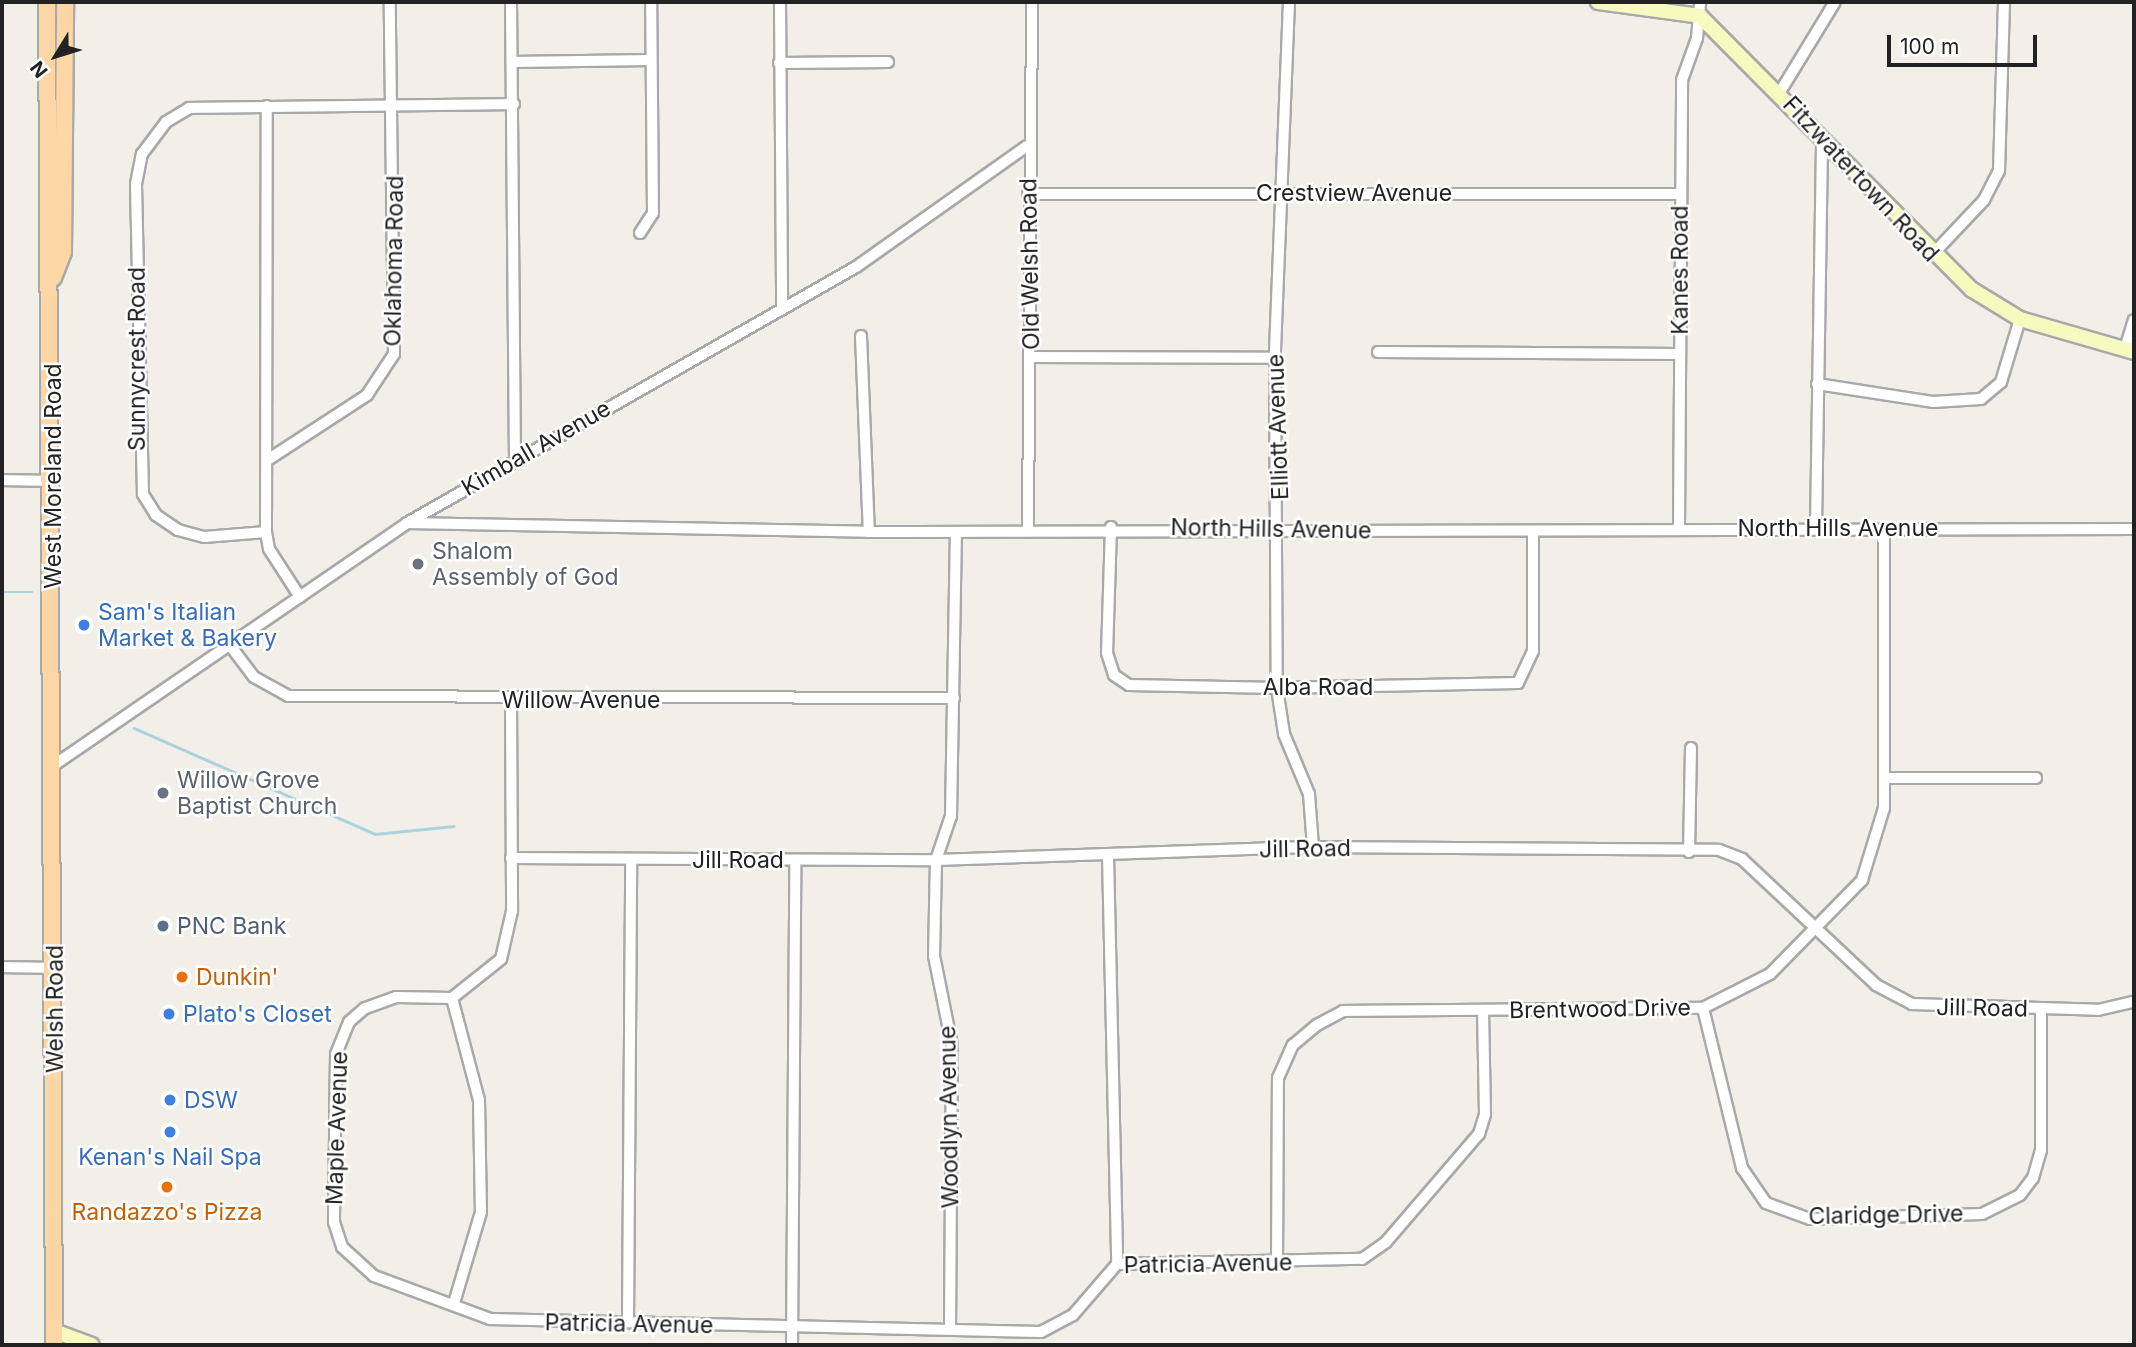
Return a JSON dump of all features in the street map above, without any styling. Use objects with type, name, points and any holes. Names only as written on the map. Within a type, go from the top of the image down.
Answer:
[{"type":"main road","name":"West Moreland Road","points":[[47,2],[53,278],[54,674]]},
{"type":"main road","name":"West Moreland Road","points":[[53,278],[63,253],[65,2]]},
{"type":"main road","name":"Welsh Road","points":[[54,674],[54,1338]]},
{"type":"street","name":"Oklahoma Road","points":[[269,459],[367,395],[394,354],[395,103],[390,2]]},
{"type":"street","points":[[511,2],[514,104],[515,460]]},
{"type":"street","points":[[640,233],[653,213],[651,2]]},
{"type":"street","points":[[780,2],[782,306]]},
{"type":"street","name":"Old Welsh Road","points":[[1028,527],[1031,357],[1027,146],[1032,2]]},
{"type":"street","name":"Elliott Avenue","points":[[1289,2],[1275,358],[1281,530],[1278,688],[1284,734],[1309,794],[1313,847]]},
{"type":"street","points":[[1598,2],[1700,9]]},
{"type":"street","points":[[1780,92],[1835,2]]},
{"type":"street","points":[[1932,255],[1983,200],[1999,171],[2004,2]]},
{"type":"street","name":"Fitzwatertown Road","points":[[1700,9],[1932,255],[2020,319],[2130,351]]},
{"type":"street","name":"Kanes Road","points":[[1679,526],[1679,194],[1682,80],[1700,9]]},
{"type":"street","points":[[512,62],[651,60]]},
{"type":"street","points":[[779,63],[888,62]]},
{"type":"street","name":"Sunnycrest Road","points":[[266,532],[193,535],[156,516],[143,494],[136,184],[148,143],[176,114],[189,107],[514,104]]},
{"type":"street","points":[[267,106],[269,459],[266,532],[269,549],[300,597]]},
{"type":"street","points":[[1816,527],[1816,384],[1822,138]]},
{"type":"street","name":"Kimball Avenue","points":[[54,765],[407,523],[782,306],[856,267],[1027,146]]},
{"type":"street","name":"Crestview Avenue","points":[[1028,194],[1679,194]]},
{"type":"street","points":[[1816,384],[1933,402],[1981,399],[2001,382],[2020,319]]},
{"type":"street","points":[[2130,351],[2134,320]]},
{"type":"street","points":[[861,336],[869,532]]},
{"type":"street","points":[[1378,352],[1680,354]]},
{"type":"street","points":[[1031,357],[1275,358]]},
{"type":"street","points":[[2,480],[53,481]]},
{"type":"street","name":"North Hills Avenue","points":[[407,523],[869,532],[956,532],[1028,527],[1533,532],[1679,526],[2134,529]]},
{"type":"street","name":"Alba Road","points":[[1111,527],[1107,653],[1114,675],[1129,685],[1278,688],[1518,683],[1533,651],[1533,532]]},
{"type":"street","name":"Brentwood Drive","points":[[1277,1262],[1278,1078],[1293,1045],[1343,1011],[1703,1007],[1770,974],[1816,931],[1872,863],[1885,778],[1884,529]]},
{"type":"street","name":"Woodlyn Avenue","points":[[950,1329],[952,1045],[934,956],[936,860],[951,816],[956,532]]},
{"type":"street","name":"Willow Avenue","points":[[229,644],[254,677],[288,696],[511,700],[954,698]]},
{"type":"street","points":[[454,1303],[481,1213],[479,1100],[452,998],[496,967],[506,948],[511,858],[511,700]]},
{"type":"street","points":[[1689,852],[1691,748]]},
{"type":"street","points":[[1885,778],[2036,778]]},
{"type":"street","name":"Jill Road","points":[[511,858],[936,860],[1313,847],[1689,852],[1719,850],[1742,859],[1816,931],[1877,985],[1912,1004],[2114,1009],[2134,1002]]},
{"type":"street","points":[[1108,856],[1117,1264]]},
{"type":"street","points":[[628,1321],[631,860]]},
{"type":"street","points":[[792,1345],[795,860]]},
{"type":"street","points":[[2,967],[54,968]]},
{"type":"street","name":"Maple Avenue","points":[[452,998],[386,999],[349,1023],[336,1055],[334,1222],[342,1247],[365,1270],[454,1303]]},
{"type":"street","name":"Claridge Drive","points":[[1703,1007],[1742,1168],[1766,1203],[1810,1219],[1982,1214],[2020,1195],[2034,1178],[2041,1150],[2041,1009]]},
{"type":"street","name":"Patricia Avenue","points":[[454,1303],[510,1322],[628,1321],[793,1328],[1055,1329],[1117,1264],[1342,1264],[1371,1254],[1474,1143],[1485,1114],[1483,1010]]},
{"type":"street","points":[[54,1338],[92,1345]]},
{"type":"waterway","points":[[2,592],[32,592]]},
{"type":"waterway","points":[[134,728],[375,834],[454,826]]},
{"type":"place","name":"Shalom Assembly of God","points":[[418,564]]},
{"type":"place","name":"Sam's Italian Market & Bakery","points":[[84,625]]},
{"type":"place","name":"Willow Grove Baptist Church","points":[[163,793]]},
{"type":"place","name":"PNC Bank","points":[[163,926]]},
{"type":"place","name":"Dunkin'","points":[[182,977]]},
{"type":"place","name":"Plato's Closet","points":[[169,1014]]},
{"type":"place","name":"DSW","points":[[170,1100]]},
{"type":"place","name":"Kenan's Nail Spa","points":[[170,1132]]},
{"type":"place","name":"Randazzo's Pizza","points":[[167,1187]]}]
